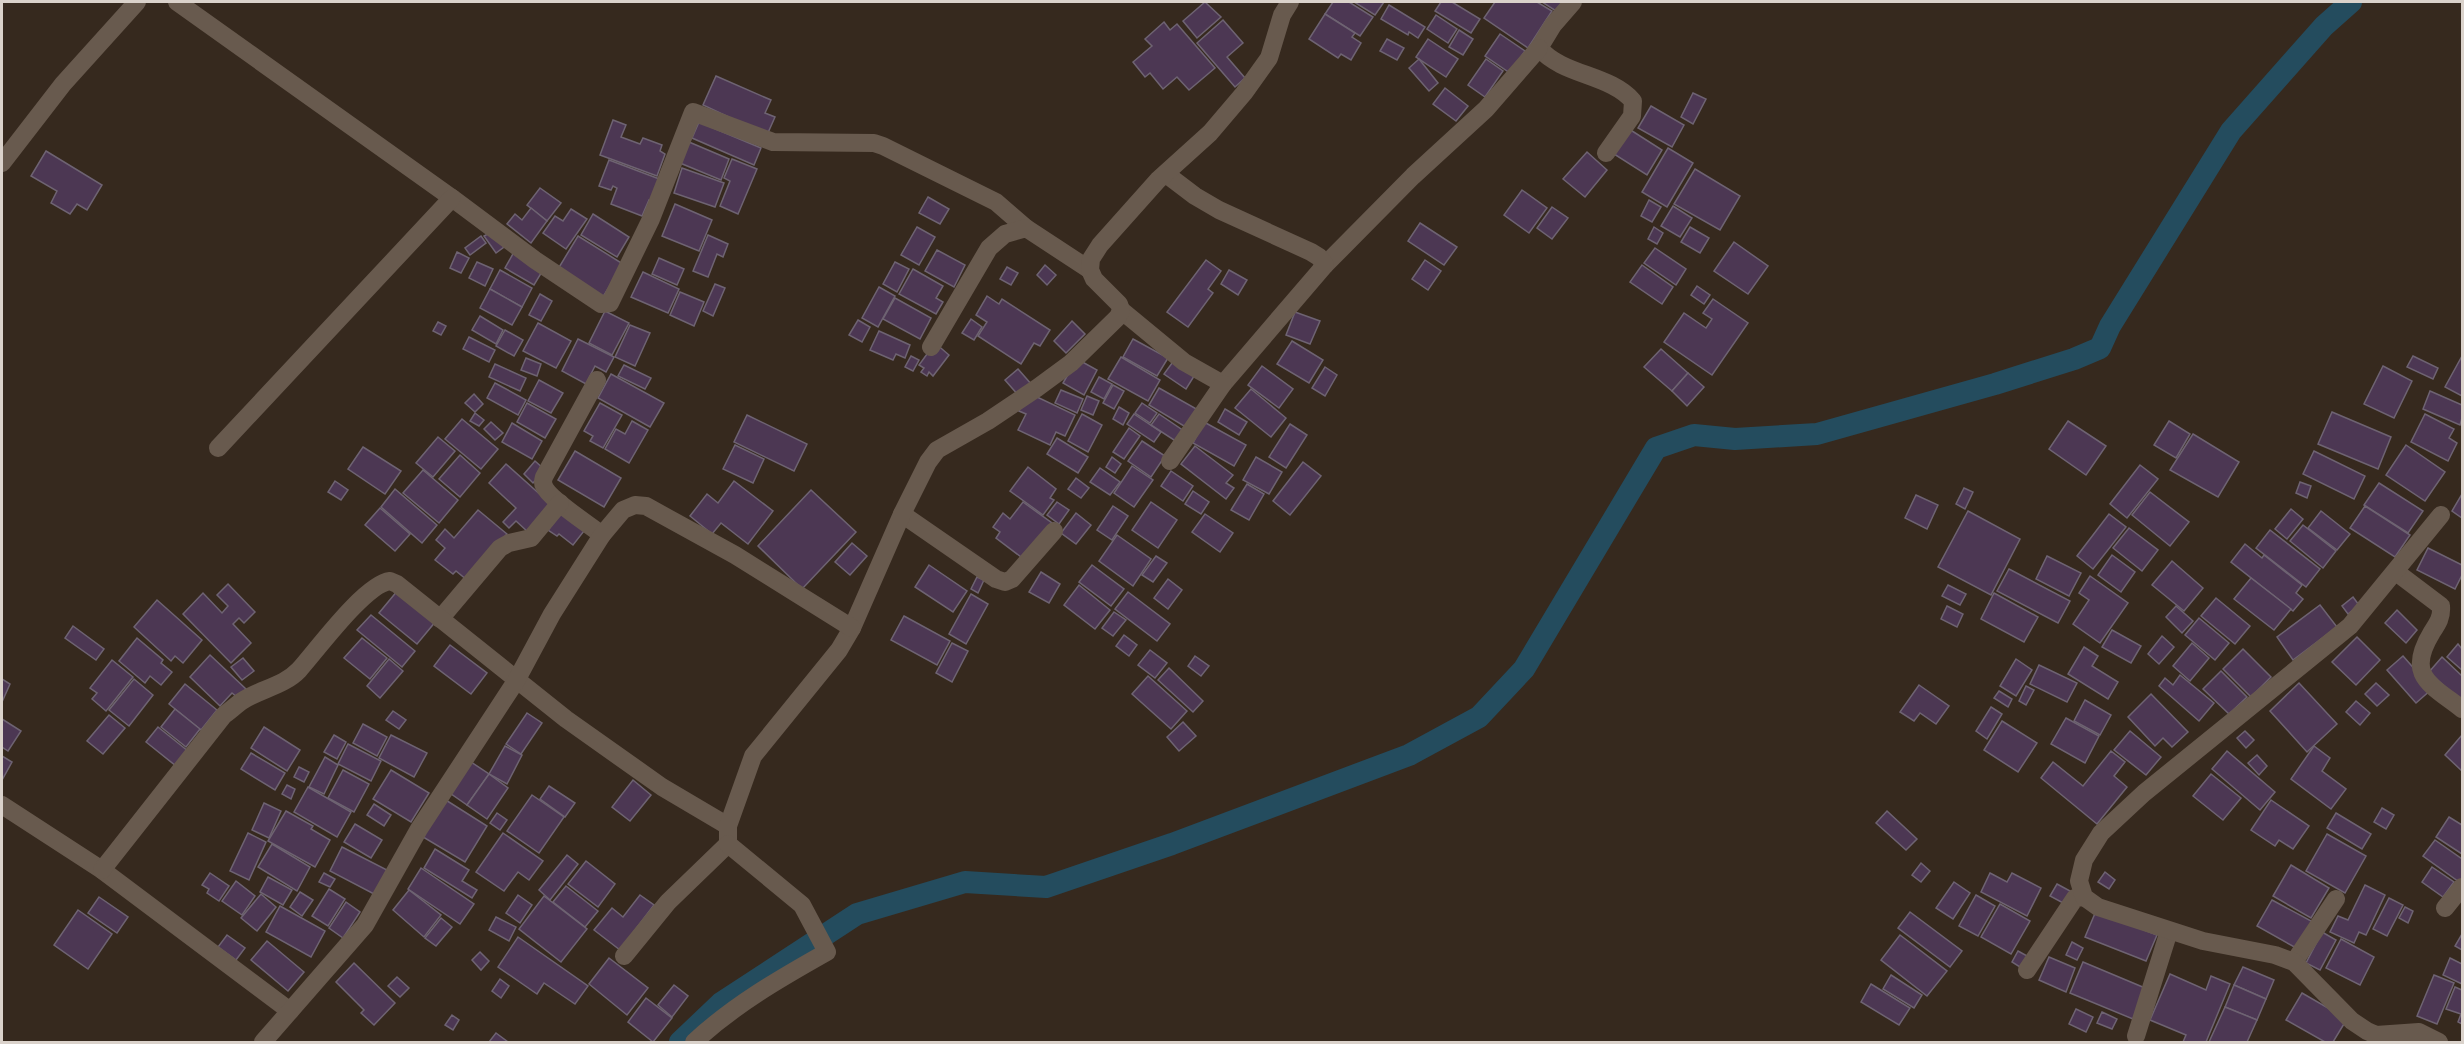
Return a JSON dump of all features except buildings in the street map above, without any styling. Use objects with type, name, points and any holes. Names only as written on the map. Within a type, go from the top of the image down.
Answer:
[{"type":"street","points":[[2,163],[63,84],[137,2]]},
{"type":"street","points":[[177,2],[535,260],[601,304],[610,303],[651,219],[693,112],[773,142],[874,143],[883,146],[996,202],[1026,228],[1090,270]]},
{"type":"street","points":[[1223,384],[1184,362],[1121,310],[1119,304],[1094,279],[1090,270],[1091,259],[1100,245],[1166,174],[1210,133],[1263,67],[1272,52],[1282,15],[1290,2]]},
{"type":"street","points":[[1170,461],[1223,384],[1325,265],[1413,176],[1486,109],[1539,48],[1553,25],[1573,2]]},
{"type":"street","points":[[1539,48],[1555,63],[1596,79],[1633,101],[1632,116],[1606,153]]},
{"type":"street","points":[[1166,174],[1195,196],[1319,257],[1325,265]]},
{"type":"street","points":[[218,448],[452,198]]},
{"type":"street","points":[[931,346],[989,248],[1005,234],[1026,228]]},
{"type":"street","points":[[624,956],[668,902],[728,835],[753,756],[839,650],[852,628],[902,514],[928,462],[937,450],[1011,406],[1071,363],[1118,316],[1121,310]]},
{"type":"street","points":[[597,380],[544,477],[543,484],[545,490],[560,503],[602,535]]},
{"type":"street","points":[[440,619],[500,548],[508,543],[531,538],[560,503]]},
{"type":"street","points":[[263,1042],[365,925],[424,820],[516,681],[552,615],[602,535],[623,510],[635,505],[646,506],[735,555],[852,628]]},
{"type":"street","points":[[902,514],[996,579],[1005,582],[1012,579],[1054,531]]},
{"type":"street","points":[[2439,1042],[2419,1032],[2376,1035],[2367,1032],[2352,1021],[2294,962],[2203,941],[2098,907],[2084,897],[2079,881],[2084,860],[2101,833],[2144,793],[2350,626],[2441,515]]},
{"type":"street","points":[[2396,572],[2441,606],[2440,621],[2420,655],[2419,665],[2421,672],[2442,693],[2463,709]]},
{"type":"street","points":[[102,870],[224,716],[243,700],[284,681],[297,672],[376,585],[390,580],[516,681],[728,835],[802,905],[827,952],[771,983],[733,1009],[694,1042]]},
{"type":"street","points":[[2,805],[102,870],[290,1011]]},
{"type":"street","points":[[2445,908],[2463,887]]},
{"type":"street","points":[[2027,970],[2075,898],[2084,897]]},
{"type":"street","points":[[2294,962],[2336,899]]},
{"type":"street","points":[[2136,1036],[2169,931]]},
{"type":"waterway","points":[[680,1042],[721,1003],[857,914],[965,882],[1046,887],[1172,844],[1409,755],[1479,717],[1524,669],[1656,448],[1694,435],[1735,439],[1817,434],[1995,384],[2074,359],[2100,348],[2110,326],[2231,131],[2324,26],[2351,2]]}]
